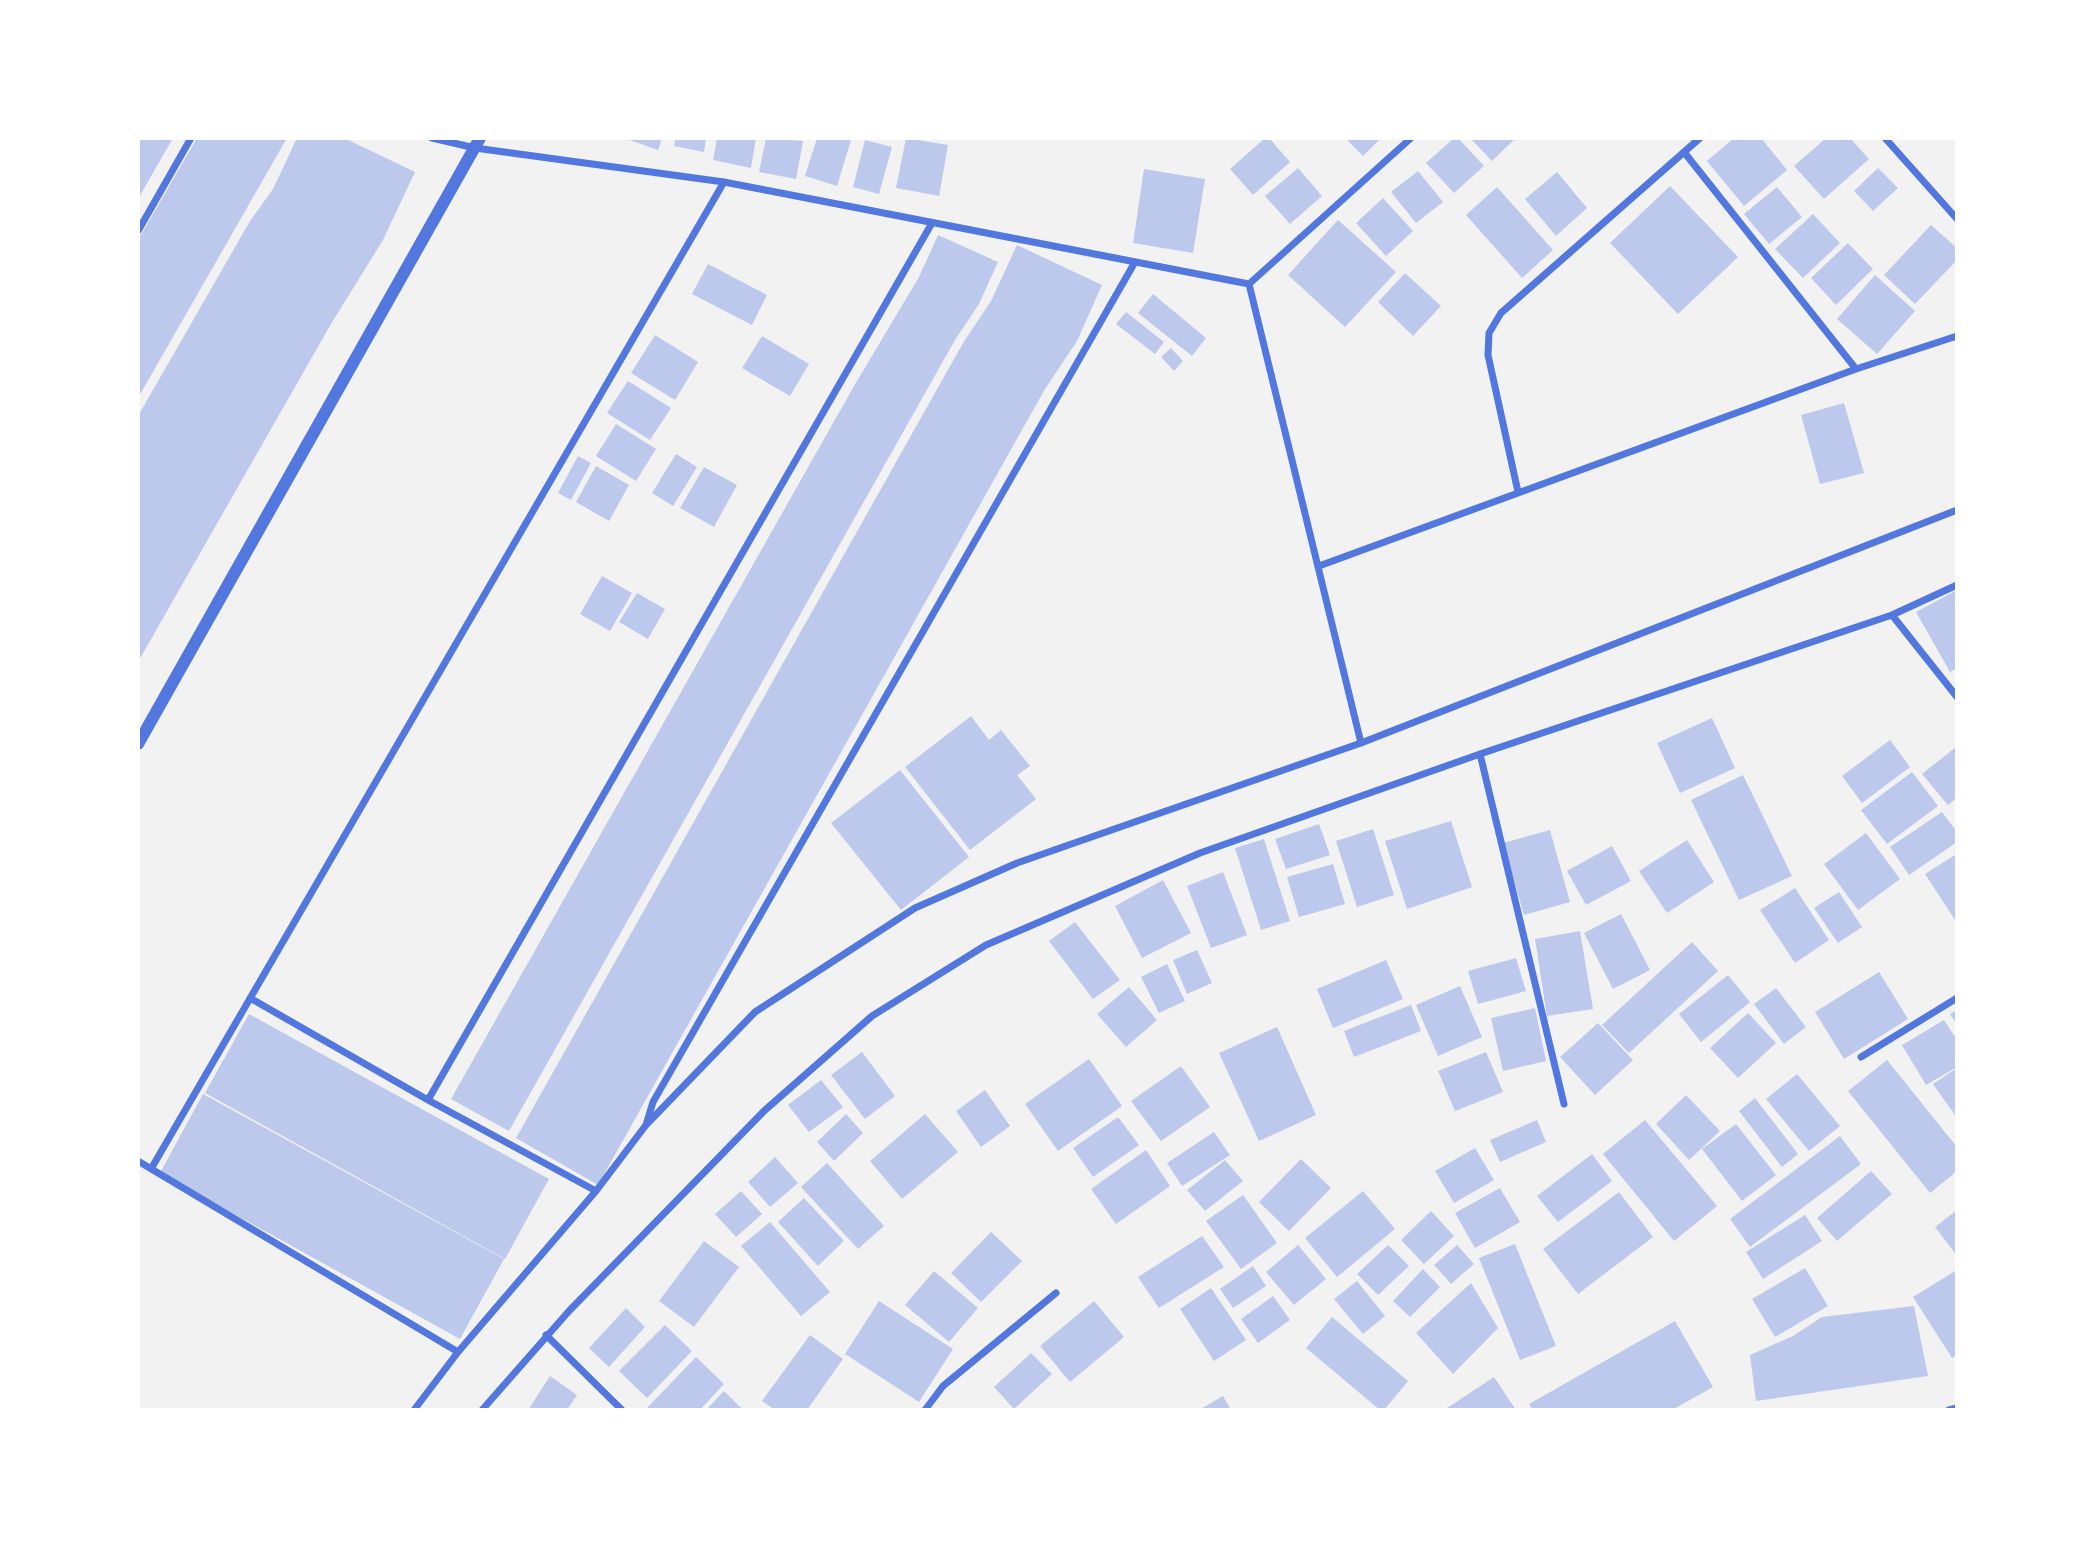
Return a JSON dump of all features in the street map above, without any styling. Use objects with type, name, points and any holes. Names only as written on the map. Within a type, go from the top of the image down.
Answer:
[{"type":"street","points":[[138,231],[191,138]]},
{"type":"street","points":[[432,138],[724,182],[1249,284]]},
{"type":"street","points":[[1249,284],[1411,138]]},
{"type":"street","points":[[1518,492],[1488,355],[1489,333],[1501,313],[1700,138]]},
{"type":"street","points":[[1885,138],[1957,219]]},
{"type":"street","points":[[138,744],[478,143]]},
{"type":"street","points":[[1684,152],[1856,369]]},
{"type":"street","points":[[151,1169],[724,182]]},
{"type":"street","points":[[428,1100],[932,223]]},
{"type":"street","points":[[646,1125],[653,1102],[1135,262]]},
{"type":"street","points":[[1249,284],[1362,743]]},
{"type":"street","points":[[1319,566],[1856,369],[1957,336]]},
{"type":"street","points":[[414,1410],[457,1352],[596,1191],[646,1125],[755,1012],[915,908],[1017,863],[1362,743],[1957,510]]},
{"type":"street","points":[[482,1410],[546,1335],[764,1111],[872,1016],[986,945],[1200,853],[1480,754],[1892,615],[1957,585]]},
{"type":"street","points":[[1892,615],[1957,697]]},
{"type":"street","points":[[1480,754],[1564,1104]]},
{"type":"street","points":[[250,998],[428,1100],[596,1191]]},
{"type":"street","points":[[1861,1057],[1957,998]]},
{"type":"street","points":[[138,1161],[457,1352]]},
{"type":"street","points":[[925,1410],[943,1386],[1056,1293]]},
{"type":"street","points":[[546,1335],[622,1410]]},
{"type":"street","points":[[1949,1410],[1957,1408]]},
{"type":"building","points":[[138,138],[173,138],[138,199]]},
{"type":"building","points":[[197,138],[287,138],[138,398],[138,240]]},
{"type":"building","points":[[297,138],[344,138],[415,172],[383,240],[331,324],[138,662],[138,416],[250,221],[273,189]]},
{"type":"building","points":[[624,138],[662,138],[658,150]]},
{"type":"building","points":[[676,138],[706,138],[704,152],[674,146]]},
{"type":"building","points":[[717,138],[756,138],[751,168],[713,160]]},
{"type":"building","points":[[766,138],[803,141],[796,179],[759,172]]},
{"type":"building","points":[[817,138],[851,140],[837,186],[805,176]]},
{"type":"building","points":[[906,138],[948,145],[939,196],[896,188]]},
{"type":"building","points":[[1265,138],[1269,138],[1290,162],[1253,195],[1230,169]]},
{"type":"building","points":[[1345,138],[1381,138],[1363,156]]},
{"type":"building","points":[[1454,138],[1458,138],[1484,166],[1454,193],[1426,163]]},
{"type":"building","points":[[1470,138],[1516,138],[1492,161]]},
{"type":"building","points":[[1734,138],[1761,138],[1787,170],[1744,206],[1707,161]]},
{"type":"building","points":[[1826,138],[1850,138],[1869,159],[1824,199],[1794,166]]},
{"type":"building","points":[[865,140],[892,147],[879,194],[853,187]]},
{"type":"building","points":[[1298,168],[1322,196],[1290,224],[1265,196]]},
{"type":"building","points":[[1878,168],[1898,188],[1873,211],[1854,191]]},
{"type":"building","points":[[1144,169],[1205,179],[1193,253],[1133,243]]},
{"type":"building","points":[[1418,171],[1443,202],[1416,223],[1391,192]]},
{"type":"building","points":[[1557,172],[1587,208],[1556,236],[1525,199]]},
{"type":"building","points":[[1670,186],[1738,257],[1678,314],[1610,243]]},
{"type":"building","points":[[1497,187],[1553,250],[1522,278],[1466,215]]},
{"type":"building","points":[[1777,187],[1802,217],[1769,244],[1744,214]]},
{"type":"building","points":[[1383,198],[1413,231],[1386,256],[1356,223]]},
{"type":"building","points":[[1813,214],[1840,243],[1803,278],[1775,249]]},
{"type":"building","points":[[1338,220],[1396,272],[1345,327],[1288,275]]},
{"type":"building","points":[[1931,225],[1957,248],[1957,260],[1915,304],[1884,275]]},
{"type":"building","points":[[938,235],[998,262],[979,304],[955,340],[509,1131],[451,1099],[854,386],[919,277]]},
{"type":"building","points":[[1848,243],[1873,269],[1836,305],[1811,278]]},
{"type":"building","points":[[1017,245],[1102,285],[1077,341],[1045,389],[598,1185],[516,1138],[963,343],[991,301]]},
{"type":"building","points":[[708,264],[767,295],[752,325],[692,294]]},
{"type":"building","points":[[1405,273],[1441,306],[1413,336],[1378,302]]},
{"type":"building","points":[[1875,275],[1915,311],[1877,354],[1837,319]]},
{"type":"building","points":[[1153,294],[1206,338],[1192,356],[1138,313]]},
{"type":"building","points":[[1126,312],[1164,342],[1155,354],[1116,324]]},
{"type":"building","points":[[655,335],[698,362],[675,400],[631,373]]},
{"type":"building","points":[[762,336],[809,364],[790,396],[742,368]]},
{"type":"building","points":[[1171,348],[1183,361],[1174,371],[1161,357]]},
{"type":"building","points":[[628,381],[671,408],[650,440],[607,413]]},
{"type":"building","points":[[1844,403],[1864,473],[1820,484],[1801,415]]},
{"type":"building","points":[[616,424],[656,449],[636,481],[596,456]]},
{"type":"building","points":[[676,454],[697,467],[673,506],[652,493]]},
{"type":"building","points":[[578,456],[591,463],[571,500],[558,493]]},
{"type":"building","points":[[596,466],[629,485],[609,521],[576,502]]},
{"type":"building","points":[[704,467],[737,485],[714,527],[680,508]]},
{"type":"building","points":[[602,576],[632,593],[610,631],[580,614]]},
{"type":"building","points":[[1957,590],[1957,668],[1950,672],[1916,612]]},
{"type":"building","points":[[637,593],[665,609],[648,639],[619,622]]},
{"type":"building","points":[[971,716],[989,740],[1001,730],[1030,766],[1017,775],[1036,799],[970,850],[905,767]]},
{"type":"building","points":[[1712,718],[1735,768],[1680,793],[1657,743]]},
{"type":"building","points":[[1890,740],[1910,767],[1862,803],[1842,776]]},
{"type":"building","points":[[1957,746],[1957,798],[1948,805],[1922,774]]},
{"type":"building","points":[[900,770],[969,857],[901,910],[831,823]]},
{"type":"building","points":[[1912,772],[1938,806],[1887,844],[1861,810]]},
{"type":"building","points":[[1743,775],[1792,876],[1739,900],[1691,800]]},
{"type":"building","points":[[1942,812],[1957,832],[1957,842],[1909,875],[1890,847]]},
{"type":"building","points":[[1451,821],[1472,887],[1407,909],[1385,841]]},
{"type":"building","points":[[1319,824],[1330,855],[1286,869],[1275,839]]},
{"type":"building","points":[[1373,829],[1394,895],[1357,907],[1336,841]]},
{"type":"building","points":[[1550,830],[1570,902],[1524,915],[1503,843]]},
{"type":"building","points":[[1866,833],[1900,879],[1858,910],[1824,864]]},
{"type":"building","points":[[1264,839],[1290,921],[1261,930],[1235,848]]},
{"type":"building","points":[[1687,840],[1714,882],[1667,913],[1639,871]]},
{"type":"building","points":[[1612,846],[1631,881],[1586,905],[1567,871]]},
{"type":"building","points":[[1955,855],[1957,857],[1957,923],[1925,874]]},
{"type":"building","points":[[1333,864],[1345,904],[1299,917],[1287,877]]},
{"type":"building","points":[[1223,872],[1247,935],[1211,948],[1187,886]]},
{"type":"building","points":[[1163,880],[1191,933],[1142,958],[1115,906]]},
{"type":"building","points":[[1795,888],[1829,940],[1795,963],[1760,910]]},
{"type":"building","points":[[1839,892],[1862,927],[1838,943],[1814,908]]},
{"type":"building","points":[[1621,914],[1650,970],[1613,989],[1584,933]]},
{"type":"building","points":[[1075,922],[1120,980],[1093,999],[1049,941]]},
{"type":"building","points":[[1580,931],[1593,1009],[1547,1016],[1535,939]]},
{"type":"building","points":[[1692,942],[1718,971],[1629,1053],[1602,1025]]},
{"type":"building","points":[[1197,950],[1212,983],[1187,994],[1173,960]]},
{"type":"building","points":[[1516,958],[1526,991],[1478,1004],[1468,971]]},
{"type":"building","points":[[1386,960],[1403,999],[1333,1028],[1317,989]]},
{"type":"building","points":[[1167,964],[1185,1001],[1159,1013],[1141,977]]},
{"type":"building","points":[[1879,972],[1908,1019],[1844,1059],[1815,1012]]},
{"type":"building","points":[[1728,975],[1750,1002],[1701,1042],[1679,1014]]},
{"type":"building","points":[[1460,986],[1482,1037],[1438,1056],[1416,1005]]},
{"type":"building","points":[[1129,987],[1157,1020],[1126,1047],[1097,1014]]},
{"type":"building","points":[[1776,988],[1806,1027],[1784,1044],[1754,1004]]},
{"type":"building","points":[[1411,1005],[1421,1031],[1354,1057],[1344,1031]]},
{"type":"building","points":[[1535,1008],[1546,1061],[1503,1071],[1491,1018]]},
{"type":"building","points":[[1957,1010],[1957,1025],[1950,1014]]},
{"type":"building","points":[[1748,1013],[1776,1043],[1738,1078],[1710,1048]]},
{"type":"building","points":[[249,1014],[549,1179],[505,1259],[205,1093]]},
{"type":"building","points":[[1944,1020],[1957,1040],[1957,1067],[1926,1085],[1902,1045]]},
{"type":"building","points":[[1598,1023],[1633,1060],[1595,1095],[1560,1057]]},
{"type":"building","points":[[1277,1027],[1316,1115],[1259,1141],[1219,1053]]},
{"type":"building","points":[[862,1052],[895,1096],[865,1119],[831,1075]]},
{"type":"building","points":[[1486,1052],[1503,1092],[1455,1111],[1438,1071]]},
{"type":"building","points":[[1089,1059],[1122,1106],[1058,1151],[1025,1104]]},
{"type":"building","points":[[1887,1060],[1957,1147],[1957,1171],[1930,1193],[1848,1091]]},
{"type":"building","points":[[1181,1066],[1210,1107],[1161,1141],[1131,1101]]},
{"type":"building","points":[[1957,1068],[1957,1118],[1933,1084]]},
{"type":"building","points":[[1797,1074],[1840,1126],[1809,1151],[1766,1099]]},
{"type":"building","points":[[821,1080],[843,1107],[809,1132],[788,1105]]},
{"type":"building","points":[[985,1090],[1010,1126],[981,1147],[956,1111]]},
{"type":"building","points":[[203,1094],[504,1259],[460,1339],[160,1173]]},
{"type":"building","points":[[1686,1095],[1720,1131],[1689,1160],[1656,1124]]},
{"type":"building","points":[[1755,1098],[1798,1154],[1782,1167],[1739,1111]]},
{"type":"building","points":[[846,1114],[863,1133],[834,1161],[817,1142]]},
{"type":"building","points":[[925,1114],[958,1152],[902,1199],[870,1161]]},
{"type":"building","points":[[1118,1117],[1139,1145],[1093,1177],[1073,1148]]},
{"type":"building","points":[[1537,1120],[1546,1142],[1500,1162],[1490,1140]]},
{"type":"building","points":[[1645,1120],[1717,1206],[1674,1241],[1603,1154]]},
{"type":"building","points":[[1736,1124],[1776,1175],[1742,1201],[1702,1149]]},
{"type":"building","points":[[1214,1132],[1230,1155],[1182,1186],[1167,1163]]},
{"type":"building","points":[[1840,1136],[1861,1164],[1750,1247],[1730,1219]]},
{"type":"building","points":[[1475,1148],[1494,1180],[1454,1203],[1435,1171]]},
{"type":"building","points":[[1146,1150],[1170,1186],[1116,1224],[1091,1189]]},
{"type":"building","points":[[1592,1154],[1612,1181],[1558,1222],[1537,1196]]},
{"type":"building","points":[[775,1157],[798,1183],[770,1207],[748,1182]]},
{"type":"building","points":[[1301,1159],[1331,1188],[1289,1231],[1259,1202]]},
{"type":"building","points":[[1225,1160],[1243,1181],[1205,1211],[1187,1190]]},
{"type":"building","points":[[827,1163],[884,1226],[858,1249],[801,1187]]},
{"type":"building","points":[[1871,1171],[1892,1194],[1837,1241],[1817,1218]]},
{"type":"building","points":[[1500,1188],[1520,1222],[1475,1248],[1455,1213]]},
{"type":"building","points":[[741,1191],[762,1214],[736,1237],[715,1214]]},
{"type":"building","points":[[1363,1191],[1395,1229],[1337,1277],[1305,1238]]},
{"type":"building","points":[[1619,1192],[1653,1237],[1578,1294],[1543,1249]]},
{"type":"building","points":[[1243,1195],[1277,1243],[1241,1269],[1206,1221]]},
{"type":"building","points":[[804,1198],[844,1241],[818,1266],[778,1222]]},
{"type":"building","points":[[1957,1210],[1957,1256],[1935,1227]]},
{"type":"building","points":[[1431,1211],[1454,1236],[1424,1264],[1401,1240]]},
{"type":"building","points":[[1805,1215],[1822,1241],[1763,1279],[1746,1252]]},
{"type":"building","points":[[770,1222],[830,1292],[801,1316],[741,1246]]},
{"type":"building","points":[[991,1232],[1022,1261],[981,1302],[951,1273]]},
{"type":"building","points":[[1202,1236],[1224,1267],[1159,1308],[1138,1277]]},
{"type":"building","points":[[704,1241],[739,1267],[694,1327],[659,1301]]},
{"type":"building","points":[[1515,1244],[1556,1346],[1520,1360],[1479,1258]]},
{"type":"building","points":[[1298,1245],[1326,1279],[1294,1305],[1266,1272]]},
{"type":"building","points":[[1388,1245],[1409,1266],[1378,1295],[1357,1274]]},
{"type":"building","points":[[1457,1245],[1474,1264],[1451,1284],[1434,1265]]},
{"type":"building","points":[[1253,1266],[1266,1286],[1233,1308],[1220,1289]]},
{"type":"building","points":[[1805,1268],[1828,1306],[1775,1337],[1752,1299]]},
{"type":"building","points":[[1423,1269],[1440,1287],[1410,1317],[1393,1301]]},
{"type":"building","points":[[1957,1270],[1957,1355],[1952,1358],[1913,1297]]},
{"type":"building","points":[[934,1271],[978,1308],[949,1342],[905,1305]]},
{"type":"building","points":[[1357,1281],[1385,1316],[1363,1334],[1334,1299]]},
{"type":"building","points":[[1471,1283],[1498,1328],[1453,1374],[1416,1333]]},
{"type":"building","points":[[1211,1288],[1246,1340],[1214,1361],[1180,1309]]},
{"type":"building","points":[[1273,1296],[1290,1320],[1258,1343],[1241,1319]]},
{"type":"building","points":[[879,1301],[953,1349],[919,1402],[845,1354]]},
{"type":"building","points":[[1094,1301],[1124,1337],[1070,1382],[1040,1346]]},
{"type":"building","points":[[1914,1306],[1928,1376],[1756,1401],[1750,1355],[1793,1336],[1822,1317]]},
{"type":"building","points":[[626,1308],[645,1327],[609,1367],[589,1348]]},
{"type":"building","points":[[1332,1317],[1408,1381],[1384,1410],[1380,1410],[1306,1348]]},
{"type":"building","points":[[1675,1321],[1713,1387],[1672,1410],[1533,1410],[1529,1404]]},
{"type":"building","points":[[665,1325],[692,1351],[647,1398],[619,1371]]},
{"type":"building","points":[[810,1335],[843,1359],[807,1410],[775,1410],[762,1401]]},
{"type":"building","points":[[1031,1353],[1052,1374],[1014,1409],[994,1387]]},
{"type":"building","points":[[696,1357],[724,1384],[700,1410],[645,1410]]},
{"type":"building","points":[[550,1376],[577,1395],[567,1410],[528,1410]]},
{"type":"building","points":[[1494,1377],[1516,1410],[1444,1410]]},
{"type":"building","points":[[724,1391],[743,1410],[706,1410]]},
{"type":"building","points":[[1223,1396],[1231,1410],[1199,1410]]}]
